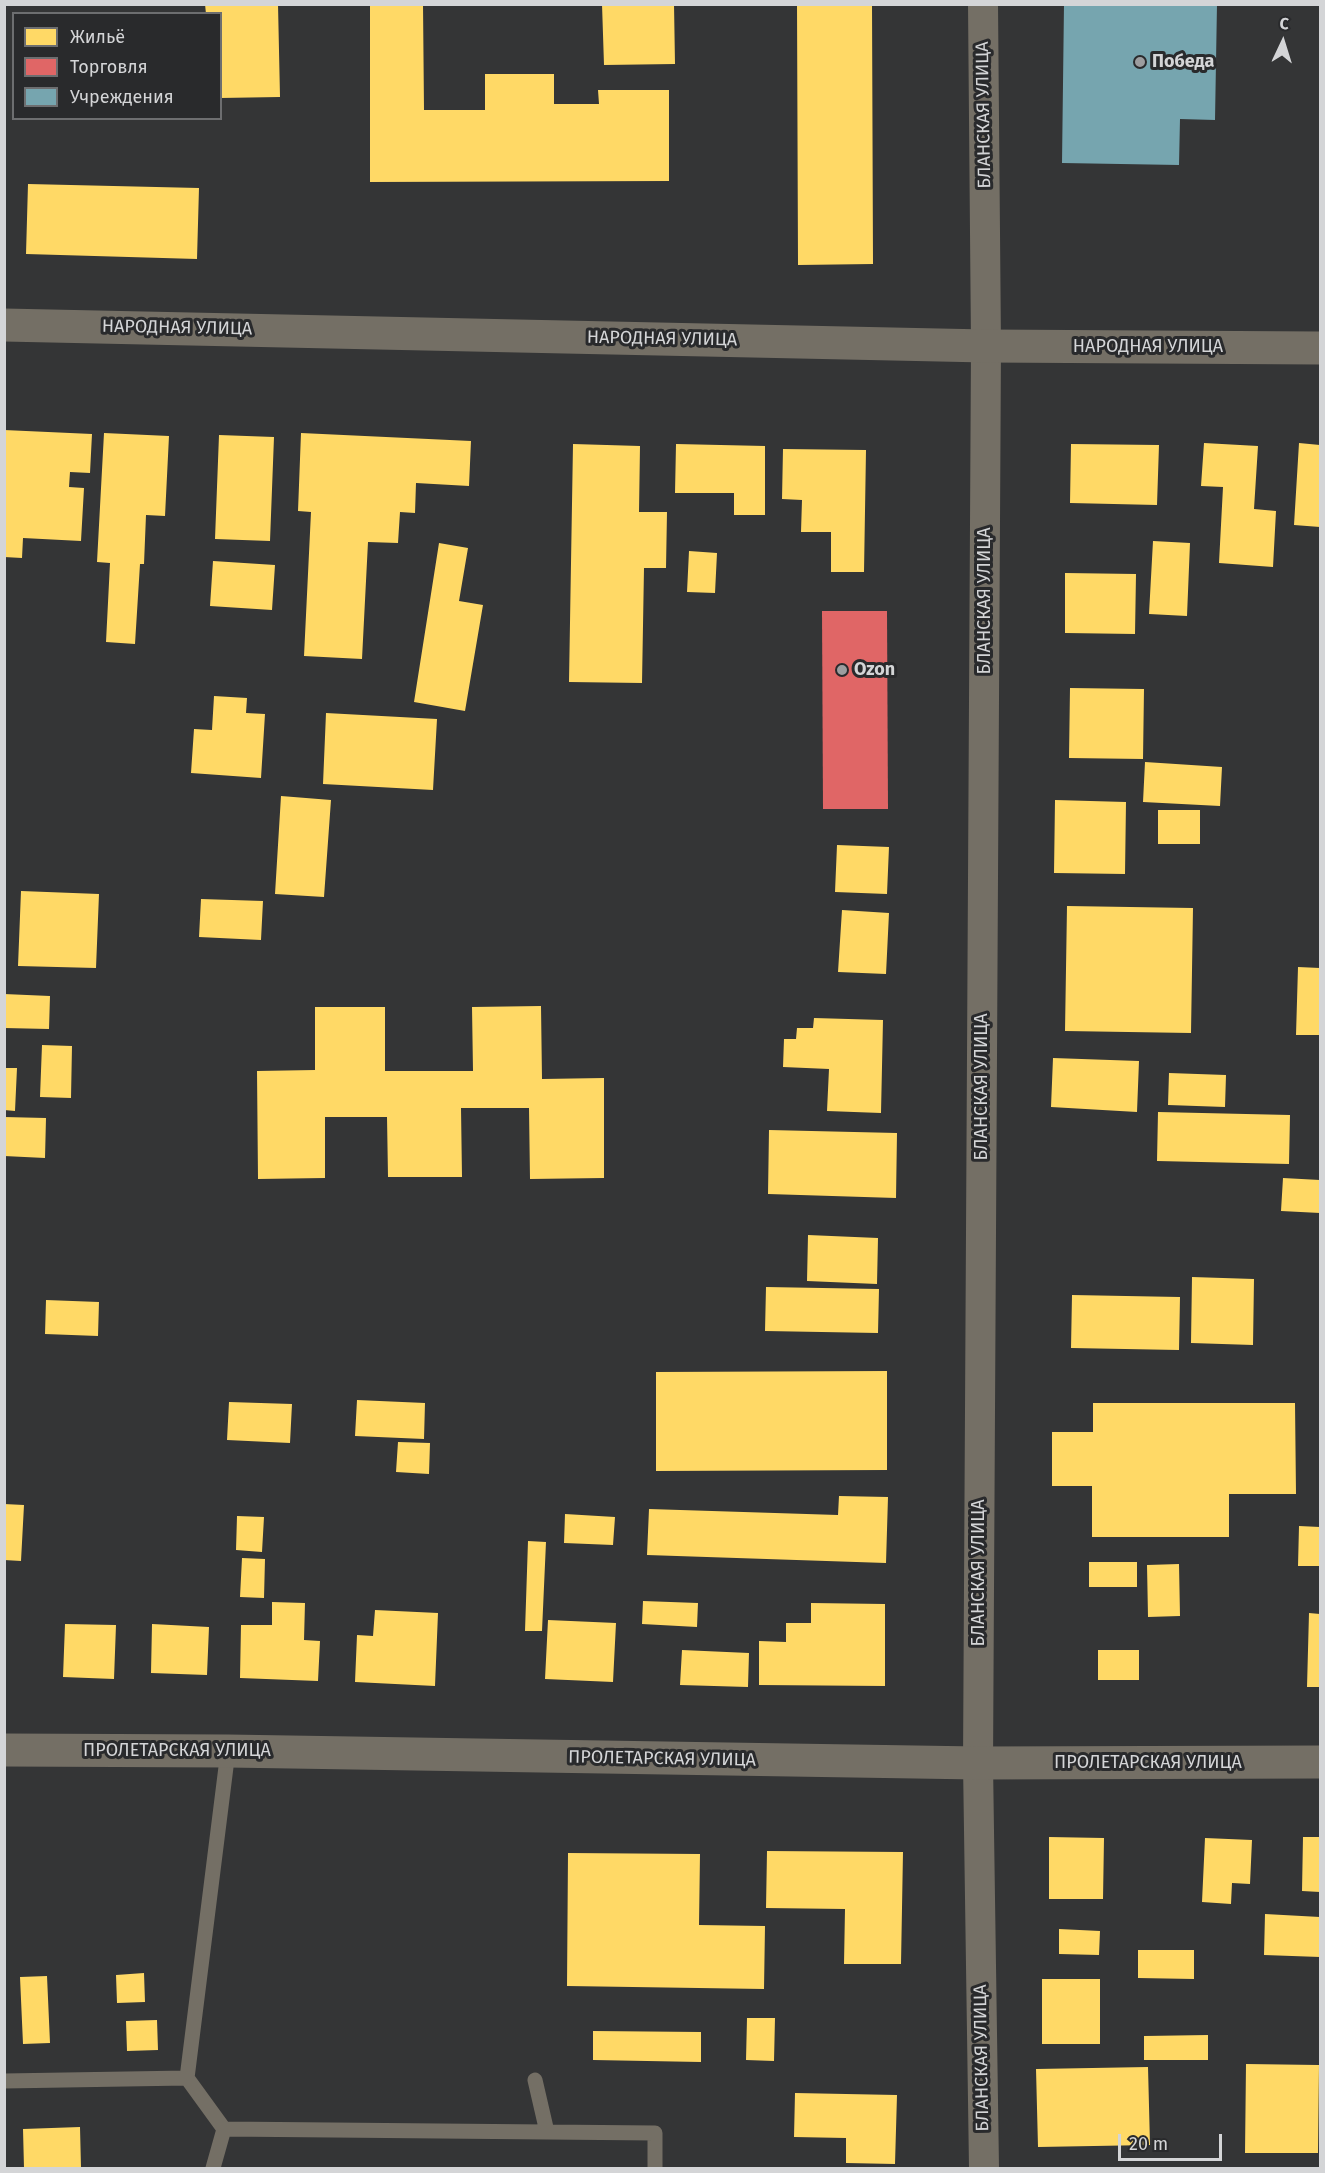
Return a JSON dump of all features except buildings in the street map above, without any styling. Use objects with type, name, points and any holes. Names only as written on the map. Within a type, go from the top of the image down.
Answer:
[{"type":"street","name":"БЛАНСКАЯ УЛИЦА","points":[[983,4],[986,346],[978,1763],[984,2169]]},
{"type":"street","name":"НАРОДНАЯ УЛИЦА","points":[[4,325],[986,346],[1320,348]]},
{"type":"street","name":"ПРОЛЕТАРСКАЯ УЛИЦА","points":[[4,1750],[228,1751],[978,1763],[1320,1762]]},
{"type":"lane","points":[[224,2129],[187,2078],[228,1751]]},
{"type":"lane","points":[[4,2081],[187,2078]]},
{"type":"lane","points":[[535,2080],[547,2132]]},
{"type":"lane","points":[[224,2129],[655,2133],[655,2169]]},
{"type":"lane","points":[[213,2169],[224,2129]]},
{"type":"place","name":"Победа","points":[[1140,62]]},
{"type":"place","name":"Ozon","points":[[842,670]]}]
